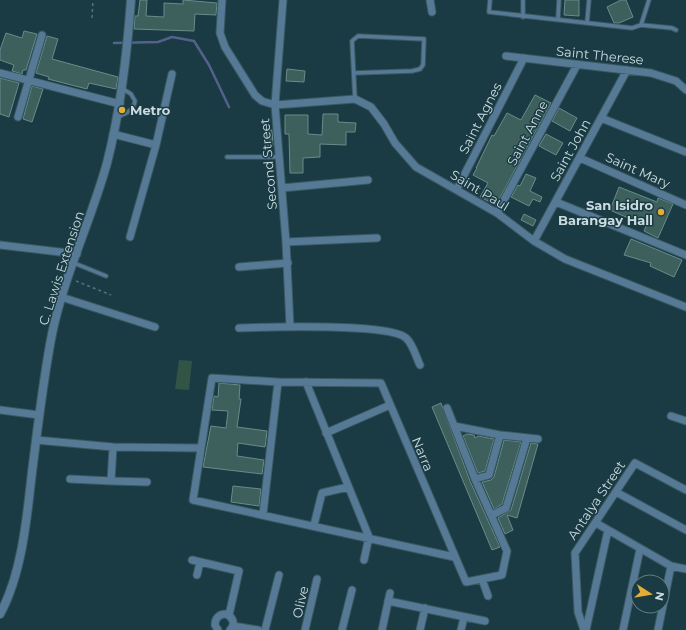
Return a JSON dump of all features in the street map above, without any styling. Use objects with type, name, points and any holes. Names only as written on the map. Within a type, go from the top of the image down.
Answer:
[{"type":"street","name":"C. Lawis Extension","points":[[0,614],[14,577],[22,545],[28,509],[39,415],[52,334],[61,297],[77,254],[107,162],[120,104],[127,56],[131,0]]},
{"type":"street","points":[[222,0],[220,33],[225,47],[255,95],[262,102],[275,105],[355,99]]},
{"type":"street","name":"Second Street","points":[[283,0],[275,105],[288,263],[290,326]]},
{"type":"street","points":[[430,0],[432,12]]},
{"type":"street","points":[[18,117],[42,35]]},
{"type":"street","name":"Saint Therese","points":[[506,56],[651,73],[676,80],[686,90]]},
{"type":"street","name":"Saint Agnes","points":[[457,189],[524,58]]},
{"type":"street","name":"Saint Anne","points":[[498,213],[577,65]]},
{"type":"street","name":"Saint John","points":[[534,241],[627,70]]},
{"type":"street","points":[[0,72],[120,104]]},
{"type":"street","points":[[130,237],[156,145],[172,74]]},
{"type":"street","name":"Saint Paul","points":[[355,99],[371,107],[384,124],[395,143],[416,167],[498,213],[534,241],[565,259],[686,307]]},
{"type":"street","points":[[601,118],[686,152]]},
{"type":"street","points":[[113,134],[156,145]]},
{"type":"street","name":"Saint Mary","points":[[580,158],[686,205]]},
{"type":"street","points":[[282,188],[368,180]]},
{"type":"street","points":[[556,202],[686,256]]},
{"type":"street","points":[[286,242],[377,238]]},
{"type":"street","points":[[0,245],[77,254]]},
{"type":"street","points":[[239,267],[288,263]]},
{"type":"street","points":[[61,297],[155,327]]},
{"type":"street","points":[[239,328],[290,326],[363,329],[397,333],[406,337],[409,341],[420,365]]},
{"type":"street","name":"Narra","points":[[212,378],[278,382],[381,383],[454,557],[369,537],[193,500],[212,378]]},
{"type":"street","points":[[263,514],[278,382]]},
{"type":"street","points":[[306,382],[369,537],[364,560]]},
{"type":"street","points":[[326,432],[390,405]]},
{"type":"street","points":[[447,408],[475,480],[492,515],[507,552],[502,575],[466,582],[454,557]]},
{"type":"street","points":[[0,410],[39,415]]},
{"type":"street","points":[[671,416],[686,421]]},
{"type":"street","points":[[454,426],[500,435],[538,439]]},
{"type":"street","points":[[475,480],[490,475],[500,435]]},
{"type":"street","points":[[492,515],[506,508],[527,438]]},
{"type":"street","points":[[36,440],[112,447],[200,448]]},
{"type":"street","points":[[111,480],[112,447]]},
{"type":"street","name":"Antalya Street","points":[[585,630],[578,612],[575,553],[635,463],[686,490]]},
{"type":"street","points":[[70,479],[147,482]]},
{"type":"street","points":[[314,525],[322,493],[348,487]]},
{"type":"street","points":[[616,492],[686,530]]},
{"type":"street","points":[[596,523],[671,566],[686,570]]},
{"type":"street","points":[[585,630],[608,530]]},
{"type":"street","points":[[624,630],[640,549]]},
{"type":"street","points":[[192,560],[239,571],[229,615],[232,618],[232,628],[258,630]]},
{"type":"street","points":[[197,575],[200,562]]},
{"type":"street","points":[[658,630],[671,566]]},
{"type":"street","points":[[265,630],[280,574]]},
{"type":"street","name":"Olive","points":[[305,630],[317,579]]},
{"type":"street","points":[[482,579],[488,596]]},
{"type":"street","points":[[342,630],[352,590]]},
{"type":"street","points":[[382,630],[390,593]]},
{"type":"street","points":[[388,601],[484,621]]},
{"type":"street","points":[[420,630],[425,608]]},
{"type":"street","points":[[218,630],[215,625],[216,618],[222,614],[229,615]]},
{"type":"street","points":[[462,630],[464,617]]},
{"type":"lane","points":[[490,0],[489,12],[632,28],[642,25],[672,28],[676,30]]},
{"type":"lane","points":[[523,0],[523,17]]},
{"type":"lane","points":[[558,20],[559,0]]},
{"type":"lane","points":[[587,23],[589,0]]},
{"type":"lane","points":[[642,25],[649,0]]},
{"type":"lane","points":[[354,73],[412,71],[420,69],[423,65],[424,39],[358,36],[352,41],[355,99]]},
{"type":"lane","points":[[117,117],[130,112],[133,108],[135,100],[131,94],[123,89]]},
{"type":"lane","points":[[227,157],[279,157]]},
{"type":"lane","points":[[73,263],[106,276]]},
{"type":"path","points":[[92,18],[93,0]]},
{"type":"path","points":[[75,281],[111,295]]},
{"type":"green space","points":[[179,360],[192,361],[189,390],[175,389]]},
{"type":"building","points":[[140,0],[147,0],[146,16],[164,17],[164,3],[183,4],[183,0],[217,3],[216,15],[195,14],[194,31],[134,29],[135,16],[138,16]]},
{"type":"building","points":[[565,0],[579,0],[579,16],[564,15]]},
{"type":"building","points":[[621,0],[626,0],[633,17],[619,23],[614,23],[607,7]]},
{"type":"building","points":[[24,31],[37,34],[26,70],[23,70],[22,74],[12,71],[14,65],[0,60],[0,50],[6,33],[22,38]]},
{"type":"building","points":[[47,36],[58,39],[52,59],[118,77],[116,89],[89,83],[87,89],[48,79],[49,77],[36,73]]},
{"type":"building","points":[[287,69],[305,71],[304,82],[286,81]]},
{"type":"building","points":[[0,78],[19,83],[9,117],[0,114]]},
{"type":"building","points":[[32,86],[43,89],[32,122],[23,119]]},
{"type":"building","points":[[535,95],[551,103],[496,205],[480,197],[488,183],[473,175],[492,135],[494,136],[507,113],[521,120]]},
{"type":"building","points":[[559,108],[577,118],[570,131],[552,121]]},
{"type":"building","points":[[323,114],[338,114],[338,122],[356,123],[355,132],[346,132],[346,145],[320,144],[320,157],[303,158],[303,173],[290,173],[289,134],[285,134],[285,115],[308,115],[308,134],[322,135]]},
{"type":"building","points":[[272,130],[273,146],[266,146],[266,131]]},
{"type":"building","points":[[546,134],[563,143],[556,155],[539,146]]},
{"type":"building","points":[[526,174],[536,178],[530,191],[542,197],[540,202],[533,199],[529,206],[511,197],[518,185],[520,186]]},
{"type":"building","points":[[619,187],[657,202],[658,198],[673,204],[658,238],[644,231],[646,226],[610,210]]},
{"type":"building","points":[[524,214],[536,220],[533,226],[521,220]]},
{"type":"building","points":[[631,239],[682,260],[674,277],[650,266],[651,263],[624,255]]},
{"type":"building","points":[[219,383],[240,385],[239,399],[241,399],[237,427],[267,431],[265,447],[238,443],[237,456],[264,460],[262,474],[203,467],[211,426],[226,428],[228,411],[212,410],[214,396],[218,397]]},
{"type":"building","points":[[441,403],[470,481],[500,547],[492,550],[432,407]]},
{"type":"building","points":[[467,434],[474,435],[475,438],[478,436],[494,439],[485,471],[478,473],[463,436]]},
{"type":"building","points":[[504,440],[521,442],[502,504],[494,509],[482,482],[491,480],[494,477]]},
{"type":"building","points":[[531,443],[538,444],[517,518],[507,515],[513,530],[505,534],[498,518],[511,510]]},
{"type":"building","points":[[233,486],[261,489],[259,506],[231,502]]},
{"type":"waterway","points":[[114,43],[158,42],[172,37],[194,41],[209,65],[229,107]]},
{"type":"place","name":"Metro","points":[[122,110]]},
{"type":"place","name":"San Isidro Barangay Hall","points":[[661,212]]}]
